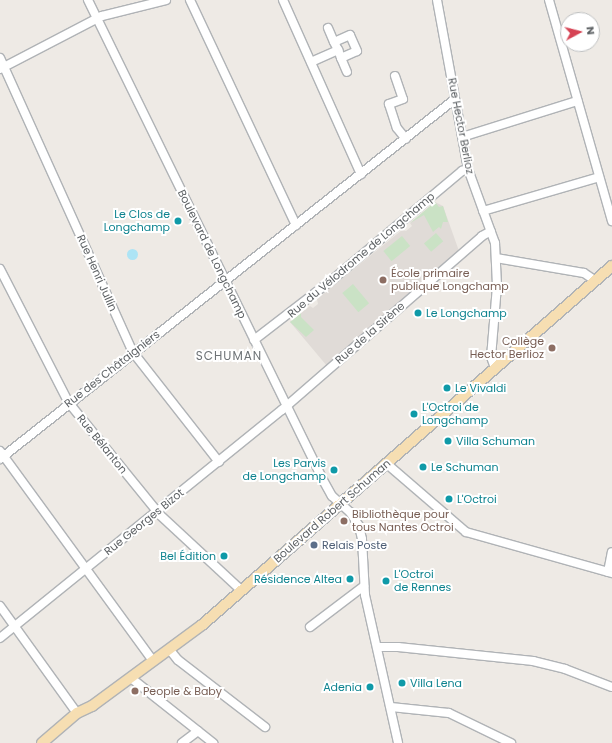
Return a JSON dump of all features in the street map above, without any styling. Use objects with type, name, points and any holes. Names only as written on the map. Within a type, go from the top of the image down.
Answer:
[{"type":"main road","name":"Boulevard Robert Schuman","points":[[42,743],[77,713],[92,706],[169,650],[241,590],[612,266]]},
{"type":"street","name":"Boulevard de Longchamp","points":[[88,0],[323,480],[332,496],[355,518],[361,532],[364,586],[379,647],[398,743]]},
{"type":"street","points":[[2,68],[98,19],[149,2],[166,0]]},
{"type":"street","points":[[190,0],[296,225]]},
{"type":"street","points":[[283,0],[361,174]]},
{"type":"street","name":"Rue Hector Berlioz","points":[[437,0],[468,169],[491,232],[496,258],[497,286],[491,350],[494,368]]},
{"type":"street","points":[[550,0],[577,101],[612,221]]},
{"type":"street","points":[[328,28],[347,72]]},
{"type":"street","points":[[311,62],[357,50],[350,31],[334,42]]},
{"type":"street","name":"Rue Henri Jullin","points":[[0,58],[2,68],[133,353],[219,462]]},
{"type":"street","points":[[395,76],[403,99],[389,104],[397,128],[406,139]]},
{"type":"street","name":"Rue des Châtaigniers","points":[[1,456],[455,100]]},
{"type":"street","points":[[462,137],[577,101]]},
{"type":"street","name":"Rue du Vélodrome de Longchamp","points":[[254,340],[332,280],[462,171],[468,169]]},
{"type":"street","points":[[483,211],[599,177]]},
{"type":"street","name":"Rue de la Sirène","points":[[286,406],[482,236],[491,232]]},
{"type":"street","points":[[496,258],[584,273],[596,281]]},
{"type":"street","name":"Rue Bélanton","points":[[0,269],[69,403],[157,511],[241,590]]},
{"type":"street","name":"Rue Georges Bizot","points":[[0,638],[219,462],[286,406]]},
{"type":"street","points":[[1,456],[86,568],[153,661]]},
{"type":"street","points":[[387,464],[466,532],[610,572],[612,552]]},
{"type":"street","points":[[310,627],[364,586]]},
{"type":"street","points":[[0,606],[77,713]]},
{"type":"street","points":[[379,647],[398,647],[534,661],[565,669],[612,687]]},
{"type":"street","points":[[169,650],[178,660],[265,727]]},
{"type":"street","points":[[131,678],[212,743]]},
{"type":"street","points":[[391,706],[449,713],[511,743]]},
{"type":"street","points":[[182,743],[198,731]]},
{"type":"shaded area","name":"École primaire publique Longchamp","points":[[435,202],[443,206],[459,251],[327,366],[290,322],[310,306],[313,308],[318,304],[317,299],[402,230],[406,231],[412,226],[410,223]]},
{"type":"green space","points":[[435,202],[439,207],[443,206],[448,222],[443,222],[441,229],[439,227],[433,232],[424,215],[410,223]]},
{"type":"green space","points":[[436,233],[443,241],[431,252],[424,243]]},
{"type":"green space","points":[[402,236],[410,246],[392,261],[383,251]]},
{"type":"green space","points":[[353,284],[369,303],[358,312],[342,293]]},
{"type":"green space","points":[[301,313],[301,317],[314,330],[306,337],[290,322]]},
{"type":"water","points":[[130,249],[134,249],[136,250],[136,258],[130,259],[127,256],[127,252]]},
{"type":"place","name":"Le Clos de Longchamp","points":[[178,221]]},
{"type":"place","name":"École primaire publique Longchamp","points":[[383,280]]},
{"type":"place","name":"Le Longchamp","points":[[418,313]]},
{"type":"place","name":"Collège Hector Berlioz","points":[[552,348]]},
{"type":"place","name":"Le Vivaldi","points":[[447,388]]},
{"type":"place","name":"L'Octroi de Longchamp","points":[[414,414]]},
{"type":"place","name":"Villa Schuman","points":[[448,441]]},
{"type":"place","name":"Le Schuman","points":[[423,467]]},
{"type":"place","name":"Les Parvis de Longchamp","points":[[334,470]]},
{"type":"place","name":"L'Octroi","points":[[449,499]]},
{"type":"place","name":"Bibliothèque pour tous Nantes Octroi","points":[[344,521]]},
{"type":"place","name":"Relais Poste","points":[[314,545]]},
{"type":"place","name":"Bel Édition","points":[[224,556]]},
{"type":"place","name":"Résidence Altea","points":[[350,579]]},
{"type":"place","name":"L'Octroi de Rennes","points":[[386,581]]},
{"type":"place","name":"Villa Lena","points":[[402,683]]},
{"type":"place","name":"Adenia","points":[[370,687]]},
{"type":"place","name":"People & Baby","points":[[135,691]]},
{"type":"district","name":"SCHUMAN","points":[[229,356]]}]
